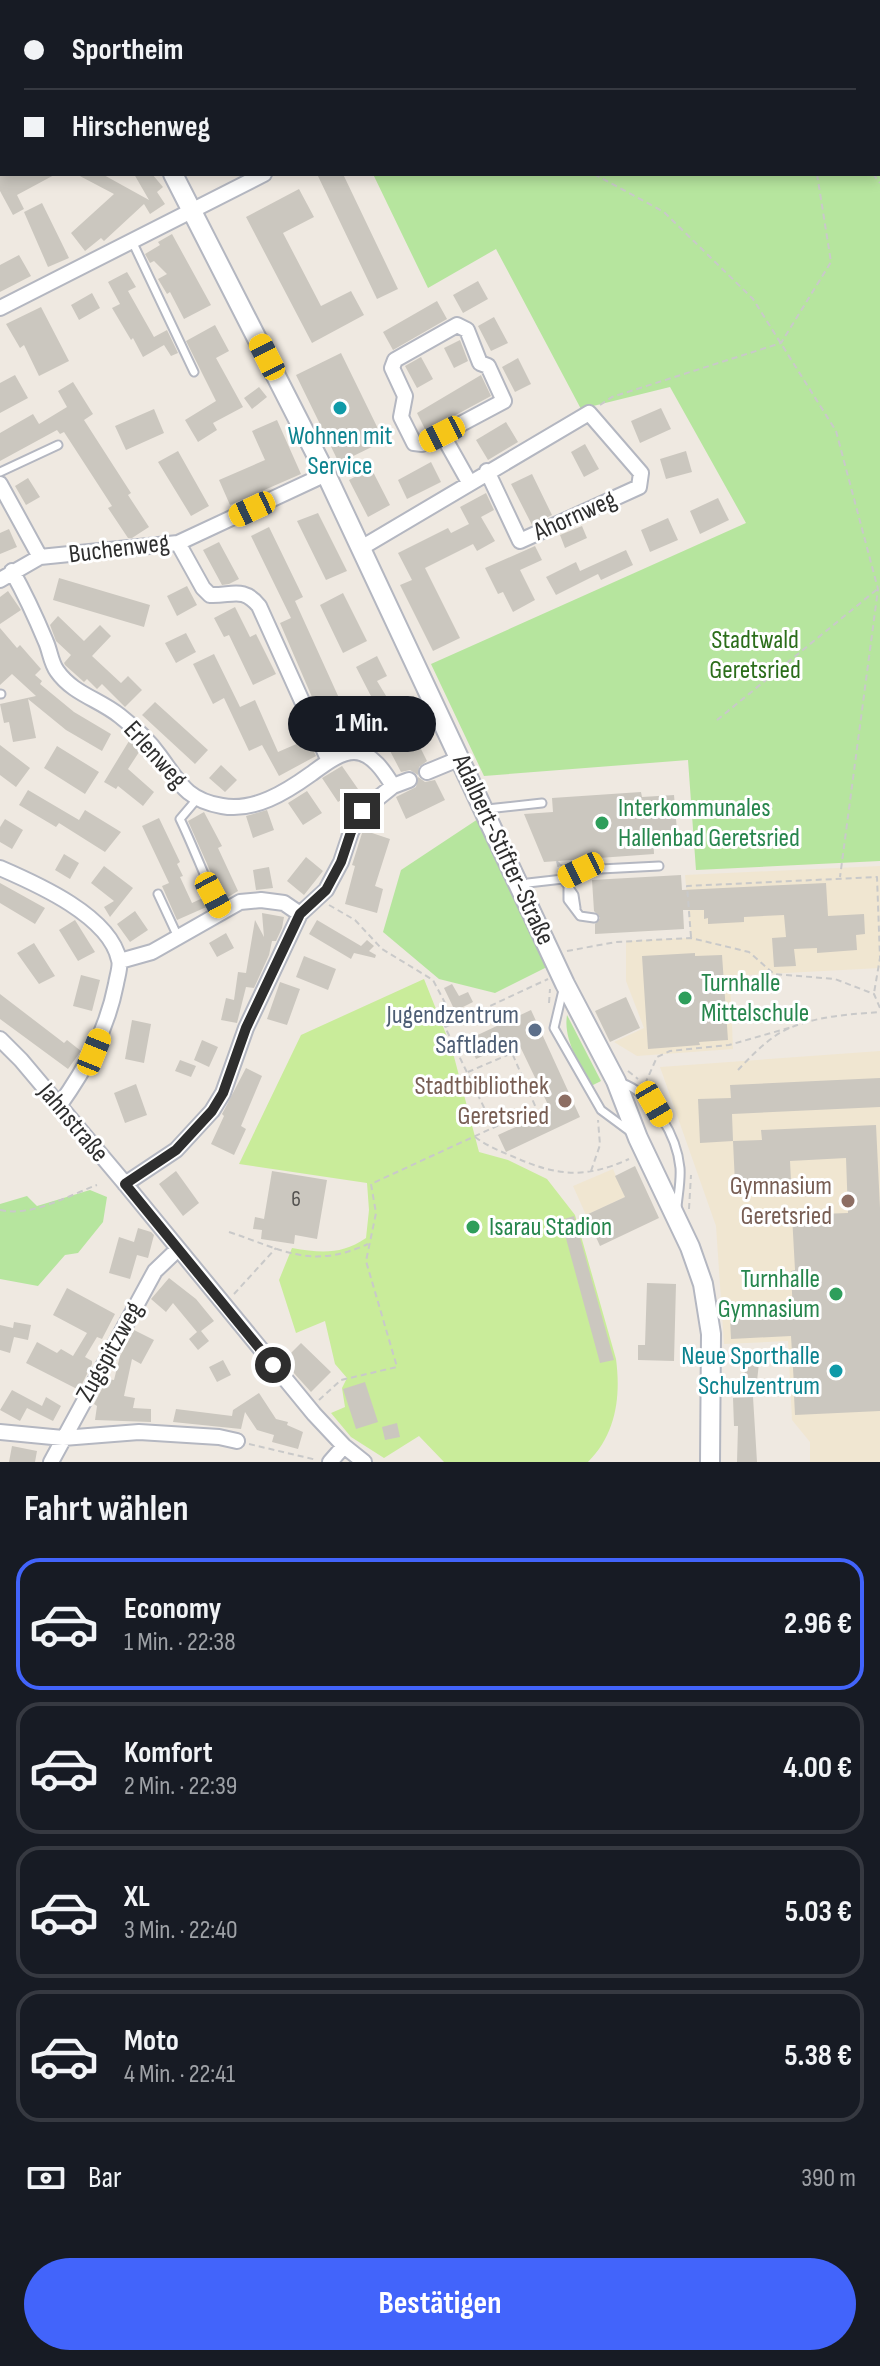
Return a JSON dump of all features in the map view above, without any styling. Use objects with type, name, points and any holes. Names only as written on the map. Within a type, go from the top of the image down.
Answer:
[{"type":"street","name":"Adalbert-Stifter-Straße","points":[[174,176],[326,474],[565,984],[616,1081],[638,1138],[690,1247],[703,1284],[711,1334],[710,1462]]},
{"type":"street","points":[[0,308],[260,176]]},
{"type":"street","points":[[457,325],[467,330],[480,363],[488,366],[504,401],[442,434],[422,444],[414,443],[401,417],[405,396],[392,368],[395,360],[457,325]]},
{"type":"street","points":[[361,548],[589,413]]},
{"type":"street","name":"Ahornweg","points":[[487,471],[520,541],[639,487],[641,473],[589,413]]},
{"type":"street","points":[[442,434],[469,482]]},
{"type":"street","name":"Buchenweg","points":[[6,575],[40,557],[178,543],[326,474]]},
{"type":"street","points":[[0,484],[40,557]]},
{"type":"street","points":[[178,543],[210,595],[238,592],[251,596],[259,606],[329,761]]},
{"type":"street","name":"Erlenweg","points":[[6,575],[46,642],[56,670],[76,691],[99,701],[120,716],[157,752],[182,788],[197,799],[240,808],[266,800],[295,785],[329,761],[352,752],[365,755]]},
{"type":"street","points":[[365,755],[382,769],[393,786]]},
{"type":"street","points":[[427,772],[461,758]]},
{"type":"street","points":[[125,1184],[176,1150],[212,1111],[223,1093],[246,1028],[300,914],[326,890],[362,811],[393,786],[409,780]]},
{"type":"street","points":[[0,868],[80,911],[104,931],[120,961],[111,1009],[94,1052],[59,1106]]},
{"type":"street","points":[[120,961],[152,952],[240,902],[261,900],[284,903],[300,914]]},
{"type":"street","name":"Jahnstraße","points":[[0,1039],[125,1184],[309,1408],[344,1446],[364,1462]]},
{"type":"street","name":"Zugspitzweg","points":[[51,1462],[155,1271],[178,1249]]},
{"type":"street","points":[[0,1432],[63,1438],[139,1432],[237,1441]]},
{"type":"street","points":[[328,1462],[344,1446]]},
{"type":"lane","points":[[132,241],[194,372]]},
{"type":"lane","points":[[0,472],[58,445]]},
{"type":"lane","points":[[197,799],[180,819],[203,877],[222,913]]},
{"type":"lane","points":[[484,809],[542,803]]},
{"type":"lane","points":[[521,889],[528,883],[563,879],[581,870],[659,866]]},
{"type":"lane","points":[[563,879],[574,895],[580,916],[594,918]]},
{"type":"lane","points":[[158,894],[178,937]]},
{"type":"lane","points":[[565,984],[554,1028],[601,1110],[638,1138]]},
{"type":"lane","points":[[616,1081],[636,1088],[654,1104],[663,1120],[680,1169],[676,1217]]},
{"type":"path","points":[[598,176],[664,212],[753,299],[836,431],[879,588],[840,877]]},
{"type":"path","points":[[589,413],[612,397],[781,343],[831,262],[817,176]]},
{"type":"path","points":[[871,559],[880,561]]},
{"type":"path","points":[[717,720],[879,588]]},
{"type":"path","points":[[365,755],[386,729],[431,697]]},
{"type":"path","points":[[645,1084],[657,1057],[670,1051],[729,1045],[848,1014],[880,1010],[874,994],[880,958],[877,877],[687,886],[691,938]]},
{"type":"path","points":[[318,898],[355,920],[382,949],[433,980],[455,1022]]},
{"type":"path","points":[[493,1126],[445,1027],[550,978],[560,952],[616,942],[691,938],[749,952],[774,974],[835,979],[874,994]]},
{"type":"path","points":[[738,1070],[760,1047],[792,1027]]},
{"type":"path","points":[[309,1408],[341,1380],[397,1367],[366,1261],[376,1213],[371,1184],[536,1108],[512,1053],[467,1072]]},
{"type":"path","points":[[590,1172],[600,1145],[596,1113]]},
{"type":"path","points":[[475,1137],[486,1145],[535,1166],[561,1173],[611,1168],[635,1157]]},
{"type":"path","points":[[0,1210],[28,1211],[97,1185]]},
{"type":"path","points":[[229,1232],[313,1258],[328,1258],[369,1244]]},
{"type":"path","points":[[224,1305],[277,1248]]},
{"type":"path","points":[[237,1441],[328,1462]]},
{"type":"shaded area","points":[[880,866],[880,968],[730,976],[733,1049],[637,1056],[614,1042],[644,1028],[626,981],[626,941],[691,938],[685,875]]},
{"type":"shaded area","points":[[880,1051],[880,1462],[810,1462],[810,1442],[792,1420],[788,1341],[724,1344],[716,1226],[660,1067]]},
{"type":"shaded area","points":[[613,1169],[625,1197],[586,1215],[573,1186]]},
{"type":"green space","name":"Stadtwald Geretsried","points":[[374,176],[880,176],[880,861],[696,870],[688,760],[484,776],[431,664],[746,523],[670,387],[581,409],[496,249],[428,288]]},
{"type":"green space","points":[[478,819],[547,967],[495,993],[439,979],[383,932],[401,870]]},
{"type":"green space","name":"Isarau Stadion","points":[[424,979],[452,1049],[479,1152],[508,1160],[547,1179],[575,1215],[616,1359],[618,1387],[610,1427],[588,1462],[444,1462],[419,1436],[384,1458],[351,1437],[331,1413],[345,1407],[342,1388],[347,1378],[335,1364],[325,1321],[296,1333],[279,1280],[292,1248],[330,1251],[357,1244],[366,1238],[369,1210],[367,1183],[239,1164],[301,1035]]},
{"type":"green space","points":[[567,1015],[601,1081],[591,1086],[570,1043]]},
{"type":"green space","points":[[90,1190],[107,1197],[103,1222],[78,1253],[65,1255],[38,1286],[0,1279],[0,1204],[27,1196],[37,1206]]},
{"type":"building","points":[[0,176],[52,176],[17,195],[24,209],[13,215],[0,191]]},
{"type":"building","points":[[80,176],[106,176],[149,200],[135,176],[154,176],[163,187],[157,192],[165,204],[150,214],[144,204],[104,241],[101,238],[85,251],[71,233],[114,194]]},
{"type":"building","points":[[318,176],[344,176],[398,289],[377,299]]},
{"type":"building","points":[[299,189],[314,217],[283,233],[321,306],[351,291],[364,315],[312,343],[246,217]]},
{"type":"building","points":[[42,203],[69,258],[48,267],[24,212]]},
{"type":"building","points":[[172,234],[211,305],[184,319],[170,292],[167,294],[158,279],[167,274],[154,261],[150,263],[145,254]]},
{"type":"building","points":[[19,255],[31,276],[0,292],[0,265]]},
{"type":"building","points":[[127,272],[136,287],[128,291],[154,337],[167,330],[178,353],[171,356],[164,345],[143,357],[133,338],[131,340],[112,308],[120,304],[108,282]]},
{"type":"building","points":[[478,281],[488,299],[463,313],[453,295]]},
{"type":"building","points":[[92,293],[100,308],[79,320],[71,305]]},
{"type":"building","points":[[437,301],[447,319],[393,350],[383,332]]},
{"type":"building","points":[[41,307],[69,361],[39,376],[24,345],[20,348],[6,324]]},
{"type":"building","points":[[494,317],[508,343],[491,351],[478,326]]},
{"type":"building","points":[[215,325],[229,351],[216,358],[243,407],[213,423],[217,430],[198,442],[185,420],[216,401],[186,341]]},
{"type":"building","points":[[460,340],[468,361],[454,368],[444,348]]},
{"type":"building","name":"Wohnen mit Service","points":[[341,353],[384,441],[339,463],[296,375]]},
{"type":"building","points":[[421,357],[433,379],[417,388],[405,366]]},
{"type":"building","points":[[518,358],[531,384],[515,392],[502,367]]},
{"type":"building","points":[[15,375],[28,398],[0,413],[0,383]]},
{"type":"building","points":[[481,375],[491,396],[426,431],[417,413]]},
{"type":"building","points":[[73,382],[93,414],[84,420],[149,527],[132,538],[128,538],[108,508],[112,506],[64,432],[60,434],[57,430],[0,461],[0,433],[33,414],[39,424],[67,407],[58,391]]},
{"type":"building","points":[[259,387],[267,397],[252,409],[244,398]]},
{"type":"building","points":[[661,408],[671,429],[640,443],[631,421]]},
{"type":"building","points":[[154,409],[164,433],[126,450],[115,426]]},
{"type":"building","points":[[277,420],[301,474],[230,505],[219,480],[265,460],[252,431]]},
{"type":"building","points":[[506,422],[518,442],[488,460],[476,440]]},
{"type":"building","points":[[585,444],[599,469],[584,477],[571,452]]},
{"type":"building","points":[[178,451],[209,506],[191,516],[158,462]]},
{"type":"building","points":[[686,451],[692,472],[666,479],[660,459]]},
{"type":"building","points":[[431,462],[441,482],[407,499],[398,480]]},
{"type":"building","points":[[371,468],[390,505],[368,517],[349,480]]},
{"type":"building","points":[[532,474],[552,515],[532,525],[511,484]]},
{"type":"building","points":[[28,478],[40,497],[26,505],[15,486]]},
{"type":"building","points":[[486,493],[494,510],[481,517],[495,541],[477,551],[473,544],[425,568],[460,638],[433,651],[400,585],[412,580],[398,553],[448,528],[451,533],[469,524],[460,507]]},
{"type":"building","points":[[718,498],[729,520],[700,534],[690,511]]},
{"type":"building","points":[[318,513],[347,571],[326,580],[297,521]]},
{"type":"building","points":[[668,518],[678,540],[650,552],[641,530]]},
{"type":"building","points":[[582,526],[587,538],[565,548],[560,535]]},
{"type":"building","points":[[269,527],[303,597],[295,601],[339,698],[335,700],[350,732],[331,741],[280,623],[291,618],[251,536]]},
{"type":"building","points":[[9,529],[17,547],[0,554],[0,533]]},
{"type":"building","points":[[219,542],[239,579],[229,584],[222,585],[203,550]]},
{"type":"building","points":[[535,546],[542,560],[520,570],[535,600],[513,612],[503,592],[498,594],[485,568]]},
{"type":"building","points":[[626,550],[633,565],[601,580],[598,574],[556,595],[546,577],[576,562],[580,571]]},
{"type":"building","points":[[59,578],[150,605],[144,627],[53,600]]},
{"type":"building","points":[[187,586],[197,605],[177,616],[167,596]]},
{"type":"building","points":[[8,591],[21,610],[0,624],[0,597]]},
{"type":"building","points":[[343,593],[367,641],[343,653],[320,605]]},
{"type":"building","points":[[235,607],[250,637],[256,634],[276,674],[253,685],[229,635],[224,637],[214,618]]},
{"type":"building","points":[[58,616],[84,641],[100,625],[111,636],[92,656],[121,683],[128,676],[142,690],[125,707],[102,684],[97,689],[65,665],[71,655],[56,641],[50,625]]},
{"type":"building","points":[[0,628],[41,669],[35,675],[42,681],[40,684],[74,712],[111,734],[102,751],[66,730],[28,699],[36,738],[13,742],[9,722],[4,723],[0,704],[36,696],[12,674],[0,685]]},
{"type":"building","points":[[186,633],[196,652],[176,663],[165,643]]},
{"type":"building","points":[[214,654],[240,707],[255,700],[278,752],[308,739],[316,756],[279,776],[262,745],[249,751],[224,698],[213,704],[193,664]]},
{"type":"building","points":[[377,656],[387,676],[377,681],[394,709],[374,721],[365,704],[373,700],[356,667]]},
{"type":"building","points":[[155,702],[208,750],[195,764],[142,715]]},
{"type":"building","points":[[414,735],[427,761],[419,767],[418,775],[410,770],[401,772],[388,747]]},
{"type":"building","points":[[129,741],[141,749],[128,769],[154,792],[143,806],[118,786],[116,789],[104,782]]},
{"type":"building","points":[[0,745],[30,768],[16,787],[0,775]]},
{"type":"building","points":[[57,746],[99,772],[85,794],[44,768]]},
{"type":"building","points":[[221,765],[237,780],[225,792],[209,778]]},
{"type":"building","points":[[342,766],[358,789],[338,802],[322,778]]},
{"type":"building","points":[[418,777],[425,782],[435,780],[445,800],[406,819],[396,797],[416,787]]},
{"type":"building","points":[[28,790],[79,820],[85,810],[121,832],[105,852],[59,823],[56,827],[19,805]]},
{"type":"building","points":[[307,791],[322,813],[303,825],[288,803]]},
{"type":"building","name":"Interkommunales Hallenbad Geretsried","points":[[641,792],[642,797],[674,795],[677,831],[653,833],[654,854],[544,862],[524,814],[553,812],[552,798]]},
{"type":"building","points":[[267,810],[274,830],[253,838],[246,816]]},
{"type":"building","points":[[204,812],[222,846],[218,848],[238,891],[223,900],[188,821]]},
{"type":"building","points":[[159,818],[180,862],[177,864],[183,876],[180,877],[192,903],[207,896],[211,905],[177,920],[162,886],[169,883],[142,826]]},
{"type":"building","points":[[5,819],[23,830],[12,849],[0,842],[0,827]]},
{"type":"building","points":[[363,830],[390,839],[375,886],[383,889],[377,913],[345,904],[355,866],[352,865]]},
{"type":"building","points":[[64,854],[79,863],[70,879],[55,870]]},
{"type":"building","points":[[306,857],[323,871],[304,895],[287,881]]},
{"type":"building","points":[[104,866],[133,888],[110,917],[104,907],[114,901],[91,883]]},
{"type":"building","points":[[269,867],[273,888],[256,890],[253,870]]},
{"type":"building","points":[[681,875],[682,890],[826,883],[828,916],[864,914],[865,934],[856,935],[857,950],[817,953],[817,948],[794,949],[796,966],[774,967],[772,938],[786,937],[784,915],[744,917],[744,922],[708,924],[708,918],[704,919],[704,910],[683,910],[684,929],[595,934],[595,924],[600,918],[594,911],[592,880]]},
{"type":"building","points":[[0,883],[45,908],[35,924],[0,903]]},
{"type":"building","points":[[135,911],[148,930],[130,942],[117,924]]},
{"type":"building","points":[[262,913],[284,917],[282,928],[276,941],[272,941],[254,988],[246,987],[237,1023],[221,1020],[226,998],[234,1000],[238,972],[246,973],[255,920],[264,937]]},
{"type":"building","points":[[75,920],[95,952],[78,961],[59,930]]},
{"type":"building","points":[[317,920],[361,946],[367,940],[374,946],[369,951],[376,955],[375,958],[354,953],[351,959],[309,934]]},
{"type":"building","points":[[226,933],[234,948],[217,957],[209,943]]},
{"type":"building","points":[[34,943],[55,976],[39,984],[17,953]]},
{"type":"building","name":"Turnhalle Mittelschule","points":[[695,953],[695,956],[722,955],[728,1040],[648,1049],[642,956]]},
{"type":"building","points":[[304,956],[336,969],[328,990],[296,977]]},
{"type":"building","points":[[81,975],[100,980],[92,1011],[73,1006]]},
{"type":"building","points":[[280,982],[300,989],[287,1025],[267,1019]]},
{"type":"building","points":[[452,984],[459,996],[468,992],[473,1002],[455,1011],[444,988]]},
{"type":"building","points":[[0,994],[64,1043],[67,1040],[81,1051],[68,1069],[0,1019]]},
{"type":"building","points":[[626,997],[640,1028],[610,1042],[595,1011]]},
{"type":"building","points":[[531,1010],[580,1117],[506,1152],[498,1135],[551,1111],[517,1040],[476,1059],[467,1040]]},
{"type":"building","points":[[132,1020],[151,1024],[144,1063],[125,1059]]},
{"type":"building","points":[[202,1040],[218,1047],[209,1067],[194,1060]]},
{"type":"building","points":[[180,1060],[196,1066],[191,1077],[175,1071]]},
{"type":"building","points":[[246,1068],[262,1076],[241,1126],[246,1129],[234,1155],[211,1144],[224,1116],[222,1114]]},
{"type":"building","points":[[880,1078],[880,1107],[732,1114],[733,1141],[700,1143],[698,1099],[731,1098],[730,1085]]},
{"type":"building","points":[[136,1084],[147,1115],[125,1123],[114,1093]]},
{"type":"building","points":[[876,1125],[880,1208],[880,1411],[795,1415],[794,1395],[811,1394],[811,1387],[794,1385],[791,1336],[731,1339],[730,1318],[793,1314],[791,1271],[795,1270],[792,1215],[848,1213],[846,1158],[790,1161],[791,1181],[735,1184],[733,1141],[762,1140],[761,1130]]},
{"type":"building","points":[[635,1166],[659,1218],[600,1246],[586,1215],[625,1197],[615,1176]]},
{"type":"building","points":[[176,1171],[199,1203],[183,1216],[159,1184]]},
{"type":"building","points":[[272,1171],[327,1180],[317,1239],[295,1235],[294,1244],[261,1239],[262,1230],[253,1229],[255,1217],[264,1219]]},
{"type":"building","points":[[574,1216],[614,1360],[600,1363],[561,1220]]},
{"type":"building","points":[[138,1228],[154,1235],[148,1258],[137,1255],[130,1279],[109,1273],[119,1237],[134,1242]]},
{"type":"building","points":[[169,1278],[196,1299],[214,1321],[201,1331],[209,1341],[198,1350],[189,1339],[197,1332],[173,1303],[166,1312],[151,1299]]},
{"type":"building","points":[[647,1283],[676,1284],[674,1361],[638,1360],[638,1345],[645,1345]]},
{"type":"building","points":[[67,1288],[115,1314],[102,1339],[97,1337],[85,1357],[92,1364],[79,1390],[26,1363],[37,1342],[57,1353],[61,1349],[73,1356],[87,1333],[53,1315]]},
{"type":"building","points":[[14,1322],[31,1325],[28,1340],[14,1337],[10,1353],[0,1350],[0,1325],[13,1328]]},
{"type":"building","points":[[134,1330],[154,1340],[141,1364],[132,1359],[124,1396],[135,1398],[133,1408],[151,1409],[151,1422],[95,1420],[97,1406],[94,1404],[107,1379],[114,1380],[120,1356]]},
{"type":"building","points":[[301,1343],[331,1372],[311,1392],[283,1361]]},
{"type":"building","points":[[223,1360],[231,1375],[217,1382],[209,1367]]},
{"type":"building","points":[[746,1361],[759,1363],[757,1381],[744,1379]]},
{"type":"building","points":[[365,1382],[378,1422],[356,1429],[343,1389]]},
{"type":"building","points":[[12,1390],[42,1406],[46,1397],[61,1406],[53,1421],[27,1408],[20,1421],[0,1410]]},
{"type":"building","points":[[259,1393],[276,1419],[288,1422],[287,1425],[303,1432],[298,1449],[272,1442],[274,1435],[257,1430],[245,1412],[241,1429],[173,1422],[176,1409],[232,1416],[233,1410]]},
{"type":"building","points":[[753,1397],[757,1462],[737,1462],[738,1426],[734,1426],[733,1398]]},
{"type":"building","points":[[397,1423],[400,1437],[385,1440],[382,1427]]},
{"type":"building","points":[[12,1446],[37,1451],[35,1462],[9,1462]]},
{"type":"place","name":"Wohnen mit Service","points":[[340,408]]},
{"type":"place","name":"Interkommunales Hallenbad Geretsried","points":[[602,823]]},
{"type":"place","name":"Turnhalle Mittelschule","points":[[685,998]]},
{"type":"place","name":"Jugendzentrum Saftladen","points":[[535,1030]]},
{"type":"place","name":"Stadtbibliothek Geretsried","points":[[565,1101]]},
{"type":"place","name":"Gymnasium Geretsried","points":[[848,1201]]},
{"type":"place","name":"Isarau Stadion","points":[[473,1227]]},
{"type":"place","name":"Turnhalle Gymnasium","points":[[836,1294]]},
{"type":"place","name":"Neue Sporthalle Schulzentrum","points":[[836,1371]]},
{"type":"route","points":[[273,1365],[125,1184],[176,1150],[212,1111],[223,1093],[246,1028],[300,914],[326,890],[362,811]]}]
